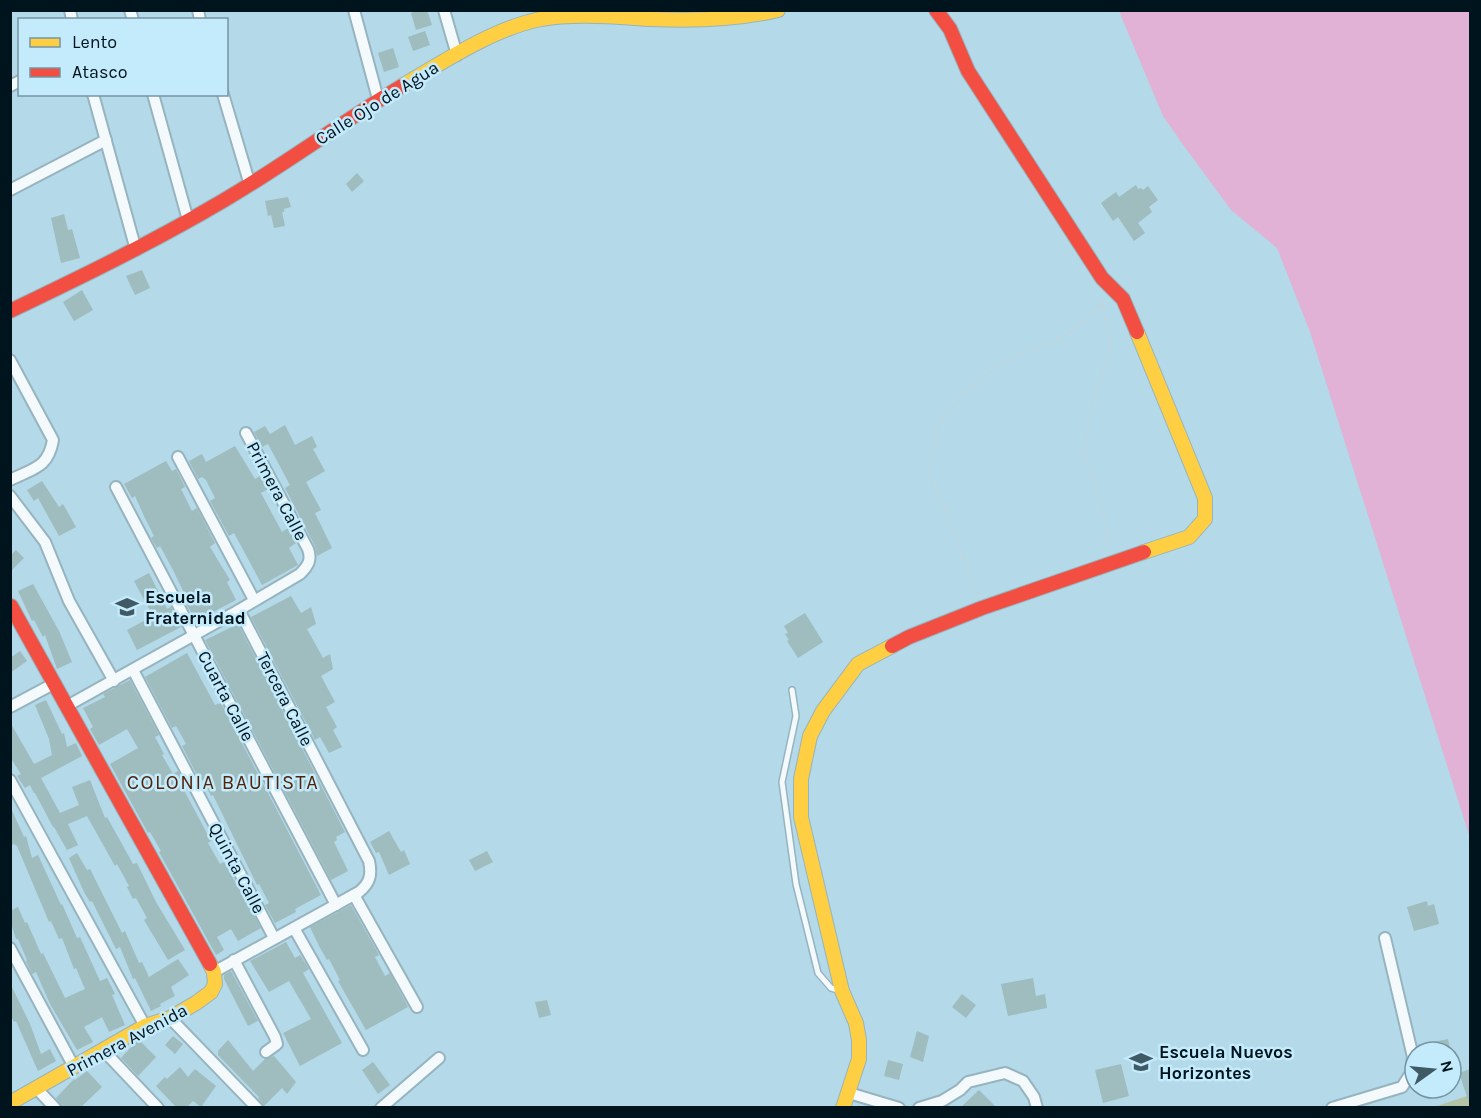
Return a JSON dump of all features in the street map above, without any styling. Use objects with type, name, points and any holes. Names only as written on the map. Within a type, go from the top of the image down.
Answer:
[{"type":"street","points":[[354,10],[378,99]]},
{"type":"street","points":[[444,10],[457,55]]},
{"type":"street","name":"Calle Ojo de Agua","points":[[10,312],[136,250],[250,185],[378,99],[494,36],[542,15],[732,14],[777,10]]},
{"type":"street","points":[[843,1107],[859,1059],[859,1040],[856,1023],[842,991],[801,817],[801,779],[810,736],[823,711],[858,664],[909,637],[982,608],[1189,537],[1205,519],[1205,498],[1123,299],[1102,278],[979,88],[968,70],[950,29],[936,10]]},
{"type":"street","points":[[94,96],[136,250]]},
{"type":"street","points":[[154,96],[188,220]]},
{"type":"street","points":[[224,96],[250,185]]},
{"type":"street","points":[[10,189],[106,140]]},
{"type":"street","points":[[10,360],[53,440],[51,453],[44,463],[10,480]]},
{"type":"street","name":"Primera Calle","points":[[246,433],[311,557],[308,566],[300,574],[254,600]]},
{"type":"street","points":[[67,706],[254,600],[178,456]]},
{"type":"street","name":"Cuarta Calle","points":[[116,487],[336,905]]},
{"type":"street","points":[[10,496],[45,542],[69,602],[114,681]]},
{"type":"street","points":[[11,606],[214,972],[354,895],[417,1007]]},
{"type":"street","name":"Tercera Calle","points":[[239,610],[369,861],[371,876],[367,885],[354,895]]},
{"type":"street","name":"Quinta Calle","points":[[133,670],[274,938]]},
{"type":"street","points":[[10,707],[55,683]]},
{"type":"street","points":[[10,780],[145,1026]]},
{"type":"street","points":[[294,928],[363,1050]]},
{"type":"street","points":[[1332,1107],[1402,1087],[1411,1073],[1413,1057],[1385,938]]},
{"type":"street","points":[[10,948],[74,1067]]},
{"type":"street","points":[[234,960],[275,1037],[277,1044],[266,1052]]},
{"type":"street","name":"Primera Avenida","points":[[10,1103],[145,1026],[170,1018],[211,992],[215,984],[214,972]]},
{"type":"street","points":[[170,1018],[257,1107]]},
{"type":"street","points":[[103,1050],[158,1107]]},
{"type":"street","points":[[381,1107],[439,1058]]},
{"type":"street","points":[[919,1107],[942,1101],[968,1082],[1005,1073],[1023,1081],[1034,1096],[1037,1107]]},
{"type":"street","points":[[37,1089],[55,1107]]},
{"type":"street","points":[[849,1093],[899,1107]]},
{"type":"lane","points":[[792,690],[796,716],[782,782],[796,884],[818,974],[831,988],[842,991]]},
{"type":"path","points":[[1102,278],[1102,303],[1111,346],[1092,407],[1083,451],[1103,508],[1109,550]]},
{"type":"path","points":[[982,608],[947,514],[928,471],[939,423],[967,388],[1003,363],[1073,331],[1102,303]]},
{"type":"green space","points":[[1470,1095],[1470,1107],[1434,1107],[1455,1100],[1463,1100],[1463,1097]]},
{"type":"shaded area","points":[[1119,11],[1470,11],[1470,838],[1310,332],[1277,248],[1231,210],[1163,116]]},
{"type":"building","points":[[427,10],[432,25],[416,30],[411,13]]},
{"type":"building","points":[[425,31],[430,45],[413,51],[408,37]]},
{"type":"building","points":[[393,48],[399,67],[384,72],[378,53]]},
{"type":"building","points":[[357,173],[364,181],[352,192],[346,184]]},
{"type":"building","points":[[1136,185],[1138,189],[1143,190],[1148,186],[1158,200],[1149,207],[1152,212],[1138,223],[1145,233],[1134,241],[1118,217],[1113,221],[1101,203],[1116,192],[1119,197]]},
{"type":"building","points":[[288,197],[291,207],[282,212],[285,226],[274,228],[271,215],[268,216],[265,201]]},
{"type":"building","points":[[64,214],[68,230],[72,229],[80,258],[61,263],[51,218]]},
{"type":"building","points":[[142,270],[150,288],[135,295],[126,276]]},
{"type":"building","points":[[82,290],[93,310],[74,321],[63,302]]},
{"type":"building","points":[[285,425],[295,445],[312,436],[317,447],[313,449],[325,471],[306,482],[321,510],[315,513],[332,548],[317,556],[315,546],[285,488],[290,485],[268,444],[262,447],[254,432],[265,426],[270,434]]},
{"type":"building","points":[[235,446],[255,479],[260,476],[268,489],[261,493],[282,532],[288,528],[296,543],[289,548],[298,565],[262,585],[234,533],[229,536],[210,501],[215,498],[206,480],[202,477],[198,479],[189,461],[202,454],[206,462]]},
{"type":"building","points":[[166,461],[172,471],[176,469],[185,487],[181,489],[192,511],[197,508],[215,543],[210,547],[230,580],[227,582],[236,600],[196,621],[160,546],[157,548],[151,538],[154,536],[135,496],[132,498],[124,484]]},
{"type":"building","points":[[42,481],[59,507],[63,504],[76,527],[59,536],[38,498],[34,501],[27,490]]},
{"type":"building","points":[[16,550],[24,558],[10,572],[10,556]]},
{"type":"building","points":[[149,573],[167,609],[171,607],[181,627],[137,650],[127,630],[153,616],[134,581]]},
{"type":"building","points":[[33,584],[59,631],[72,662],[57,669],[45,635],[43,637],[34,620],[32,621],[18,591]]},
{"type":"building","points":[[291,596],[301,613],[311,607],[316,624],[307,629],[323,658],[330,654],[333,669],[321,676],[335,702],[326,707],[337,727],[333,730],[342,747],[329,753],[320,737],[315,740],[251,617]]},
{"type":"building","points":[[805,613],[823,642],[798,658],[787,641],[789,640],[785,634],[788,633],[784,626]]},
{"type":"building","points":[[238,624],[345,832],[336,837],[337,840],[334,842],[348,871],[331,880],[205,640]]},
{"type":"building","points":[[20,651],[27,661],[10,673],[10,658]]},
{"type":"building","points":[[187,653],[215,705],[221,703],[321,895],[275,923],[265,905],[269,903],[259,884],[257,885],[213,795],[211,796],[203,780],[200,781],[182,746],[186,744],[176,726],[172,728],[145,677]]},
{"type":"building","points":[[130,680],[159,735],[155,737],[164,754],[162,755],[173,774],[178,771],[187,789],[184,790],[211,841],[208,843],[220,864],[224,862],[261,928],[238,941],[231,929],[217,937],[224,950],[216,955],[159,852],[161,851],[150,832],[148,833],[110,764],[138,748],[127,729],[99,745],[90,729],[93,727],[83,708],[105,697],[103,694]]},
{"type":"building","points":[[46,700],[62,734],[64,733],[67,747],[76,743],[82,756],[41,778],[60,813],[79,805],[72,787],[90,780],[105,818],[107,817],[133,864],[137,863],[156,902],[185,950],[168,960],[144,920],[147,918],[136,898],[133,899],[117,864],[115,866],[87,816],[68,824],[78,845],[67,850],[30,785],[25,788],[17,776],[21,774],[10,757],[10,722],[34,764],[52,755],[49,739],[35,705]]},
{"type":"building","points":[[10,806],[24,837],[26,836],[32,858],[38,855],[100,981],[107,978],[125,1025],[109,1032],[102,1017],[84,1027],[93,1042],[77,1050],[50,1004],[36,972],[32,974],[10,920],[10,911],[18,907],[65,998],[85,989],[76,968],[74,969],[62,938],[59,939],[51,921],[49,922],[17,846],[14,844],[10,846]]},
{"type":"building","points":[[389,831],[401,852],[404,850],[410,864],[389,875],[379,852],[376,853],[370,842]]},
{"type":"building","points":[[487,851],[493,862],[475,871],[469,860]]},
{"type":"building","points":[[77,853],[87,870],[90,869],[122,933],[125,931],[139,963],[142,962],[149,977],[178,959],[189,975],[171,987],[175,996],[160,1004],[161,1006],[151,1011],[135,978],[133,979],[120,947],[116,949],[92,901],[90,902],[84,892],[69,858]]},
{"type":"building","points":[[1427,901],[1428,906],[1434,904],[1439,924],[1414,931],[1407,907]]},
{"type":"building","points":[[351,905],[379,955],[375,957],[385,976],[390,973],[408,1007],[366,1030],[310,927]]},
{"type":"building","points":[[286,942],[295,958],[300,955],[309,969],[303,973],[342,1043],[300,1066],[283,1033],[311,1019],[289,981],[269,992],[250,961]]},
{"type":"building","points":[[231,971],[258,1021],[248,1026],[224,979],[224,975]]},
{"type":"building","points":[[1033,978],[1036,996],[1045,994],[1047,1008],[1008,1016],[1001,984]]},
{"type":"building","points":[[10,983],[30,1024],[41,1054],[50,1049],[56,1061],[38,1071],[16,1021],[14,1022],[10,1014]]},
{"type":"building","points":[[962,994],[976,1005],[966,1018],[952,1007]]},
{"type":"building","points":[[547,1000],[551,1015],[539,1018],[535,1002]]},
{"type":"building","points":[[917,1031],[929,1036],[923,1062],[910,1057]]},
{"type":"building","points":[[173,1036],[183,1044],[175,1054],[165,1045]]},
{"type":"building","points":[[228,1040],[253,1071],[265,1059],[274,1056],[296,1082],[287,1094],[282,1088],[264,1106],[259,1097],[218,1055],[218,1051]]},
{"type":"building","points":[[136,1042],[141,1042],[156,1057],[138,1076],[121,1058]]},
{"type":"building","points":[[888,1060],[903,1064],[899,1080],[884,1076]]},
{"type":"building","points":[[373,1062],[390,1085],[378,1094],[362,1070]]},
{"type":"building","points":[[1121,1064],[1129,1096],[1103,1103],[1095,1070]]},
{"type":"building","points":[[180,1067],[188,1077],[195,1069],[216,1086],[201,1107],[193,1101],[187,1107],[176,1107],[156,1086]]},
{"type":"building","points":[[1470,1069],[1470,1103],[1463,1085],[1463,1072]]},
{"type":"building","points":[[87,1071],[102,1087],[81,1107],[62,1107],[56,1098],[74,1079]]},
{"type":"building","points":[[979,1090],[996,1107],[961,1107]]},
{"type":"traffic: slow","points":[[402,86],[487,38],[523,23],[541,19],[582,16],[699,20],[731,18],[778,10]]},
{"type":"traffic: slow","points":[[1137,332],[1205,498],[1205,519],[1189,537],[1144,552]]},
{"type":"traffic: slow","points":[[843,1108],[859,1059],[859,1040],[856,1023],[842,991],[801,817],[801,779],[810,736],[823,711],[858,664],[892,646]]},
{"type":"traffic: slow","points":[[10,1103],[145,1026],[170,1018],[196,1003],[211,992],[215,984],[214,972],[210,964]]},
{"type":"traffic: jam","points":[[936,10],[950,29],[968,71],[1102,278],[1123,299],[1137,332]]},
{"type":"traffic: jam","points":[[10,311],[117,259],[195,217],[267,174],[402,86]]},
{"type":"traffic: jam","points":[[892,646],[982,608],[1144,552]]},
{"type":"traffic: jam","points":[[11,606],[210,964]]},
{"type":"place","name":"Escuela Fraternidad","points":[[127,607]]},
{"type":"place","name":"Escuela Nuevos Horizontes","points":[[1141,1062]]},
{"type":"district","name":"COLONIA BAUTISTA","points":[[223,782]]}]
